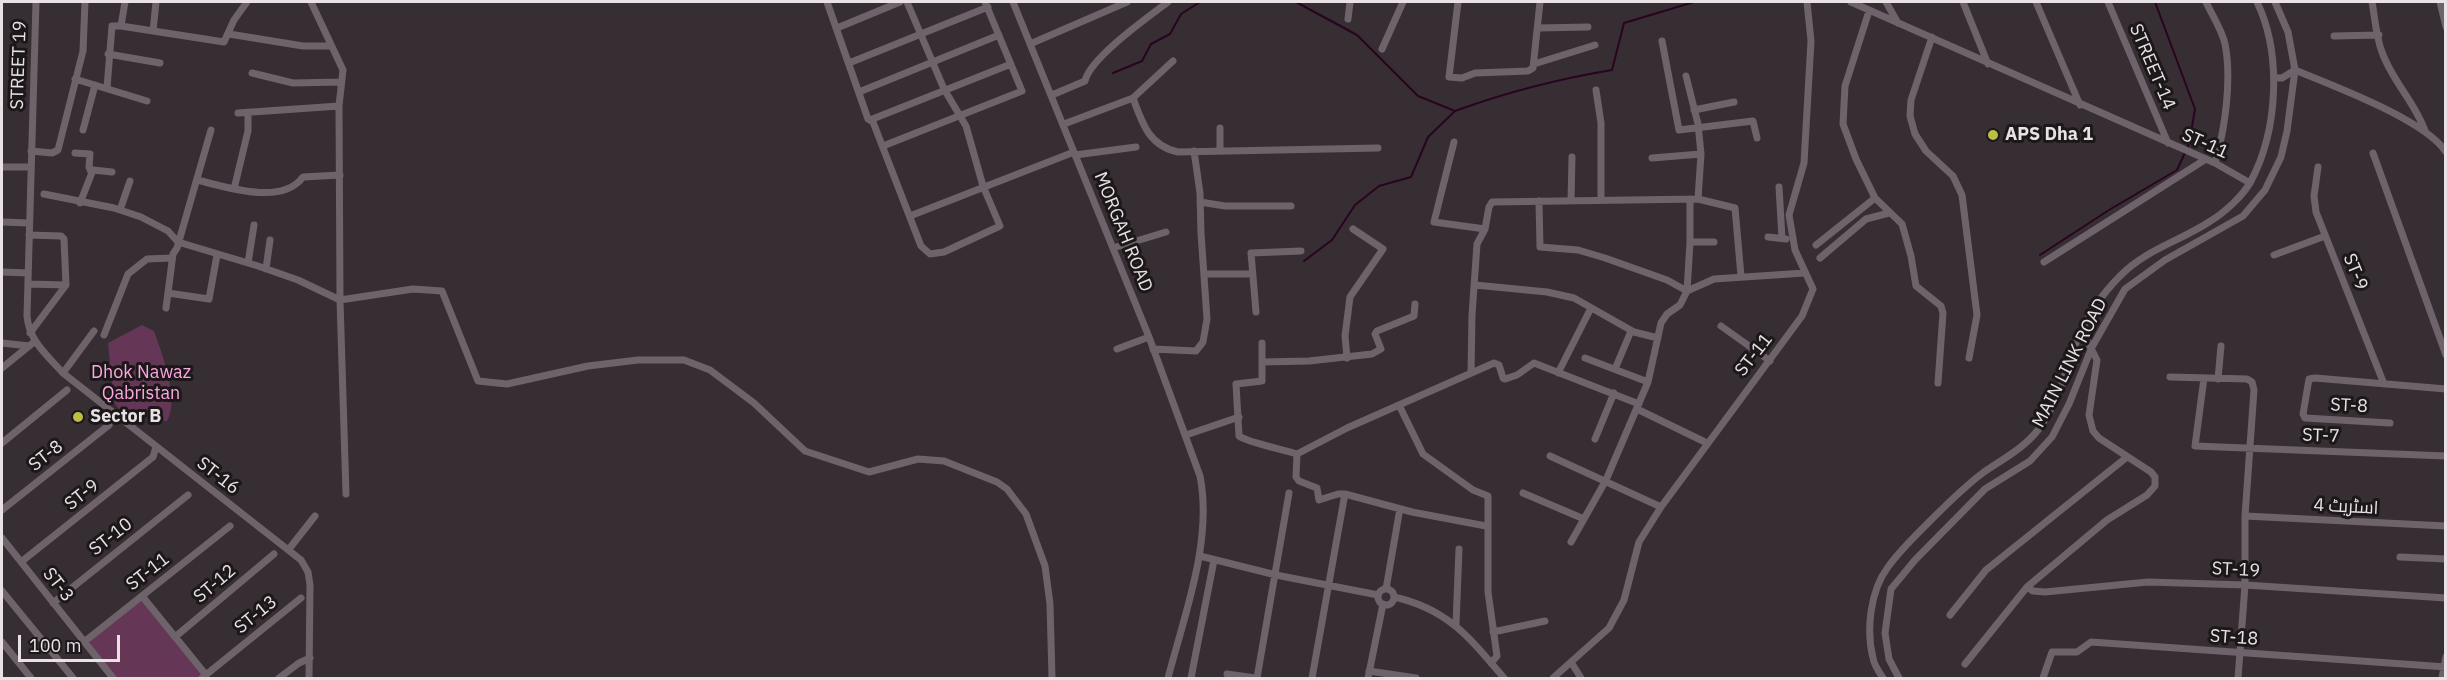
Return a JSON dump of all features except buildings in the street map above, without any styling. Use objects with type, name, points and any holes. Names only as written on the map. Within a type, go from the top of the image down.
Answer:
[{"type":"street","name":"STREET 19","points":[[29,235],[36,2]]},
{"type":"street","points":[[31,152],[52,153],[58,150],[83,51],[85,2]]},
{"type":"street","points":[[121,26],[125,2]]},
{"type":"street","points":[[153,31],[156,2]]},
{"type":"street","points":[[107,88],[110,28],[121,26],[221,43],[229,34],[234,20],[247,2]]},
{"type":"street","points":[[311,2],[343,70],[339,106],[340,300],[346,494]]},
{"type":"street","points":[[827,2],[859,92],[883,146],[921,246],[930,254],[944,252],[1000,226],[983,186],[973,146],[961,116],[944,89],[907,2]]},
{"type":"street","points":[[837,28],[900,2]]},
{"type":"street","name":"MORGAH ROAD","points":[[1013,2],[1149,337],[1186,435],[1203,489],[1200,556],[1168,678]]},
{"type":"street","points":[[1029,44],[1127,2]]},
{"type":"street","points":[[1052,95],[1085,81],[1092,66],[1145,18],[1168,2]]},
{"type":"street","points":[[1348,19],[1350,2]]},
{"type":"street","points":[[1382,49],[1403,2]]},
{"type":"street","points":[[1458,2],[1449,77],[1462,78],[1476,73],[1528,71],[1534,64],[1595,45]]},
{"type":"street","points":[[1534,64],[1540,2]]},
{"type":"street","name":"ST-11","points":[[1553,678],[1609,628],[1624,600],[1639,542],[1707,443],[1770,362],[1802,316],[1812,295],[1812,285],[1795,250],[1789,215],[1804,163],[1811,41],[1807,2]]},
{"type":"street","name":"ST-11","points":[[1851,2],[2080,105],[2216,163],[2250,183]]},
{"type":"street","points":[[1887,2],[1898,23]]},
{"type":"street","points":[[1963,2],[1988,64]]},
{"type":"street","points":[[2036,2],[2080,105]]},
{"type":"street","name":"STREET-14","points":[[2108,2],[2171,145]]},
{"type":"street","points":[[2206,2],[2225,44],[2225,130],[2216,163]]},
{"type":"street","name":"MAIN LINK ROAD","points":[[1883,678],[1873,659],[1869,625],[1877,587],[1887,567],[1910,540],[1958,493],[2037,432],[2050,411],[2082,331],[2100,298],[2122,273],[2147,254],[2210,222],[2250,183],[2266,145],[2275,70],[2264,16],[2257,2]]},
{"type":"street","name":"MAIN LINK ROAD","points":[[1899,678],[1889,659],[1885,633],[1891,589],[1915,560],[1985,489],[2030,460],[2052,437],[2069,404],[2092,347],[2125,289],[2164,260],[2243,216],[2265,190],[2281,157],[2295,70],[2288,32],[2275,2]]},
{"type":"street","points":[[2372,2],[2382,52],[2395,78],[2419,113],[2426,135]]},
{"type":"street","points":[[2440,2],[2445,27]]},
{"type":"street","points":[[849,63],[986,4],[1011,64],[1022,91],[883,146]]},
{"type":"street","points":[[1869,11],[1845,86],[1843,124],[1856,159],[1875,198],[1902,224],[1916,286],[1941,306],[1943,313],[1938,383]]},
{"type":"street","points":[[1538,28],[1588,27]]},
{"type":"street","points":[[229,34],[303,46],[331,46]]},
{"type":"street","points":[[859,92],[999,35]]},
{"type":"street","points":[[2334,36],[2379,35]]},
{"type":"street","points":[[1932,37],[1911,100],[1910,116],[1915,134],[1926,151],[1953,176],[1962,195],[1977,315],[1969,358]]},
{"type":"street","points":[[1662,41],[1679,130],[1753,121],[1757,138]]},
{"type":"street","points":[[108,54],[160,63]]},
{"type":"street","points":[[1064,124],[1133,98],[1173,61]]},
{"type":"street","points":[[870,120],[1011,64]]},
{"type":"street","points":[[2274,78],[2282,78],[2295,70],[2398,115],[2420,128],[2444,148]]},
{"type":"street","points":[[252,73],[293,83],[340,82]]},
{"type":"street","points":[[1571,542],[1606,480],[1648,382],[1661,323],[1667,314],[1680,305],[1687,291],[1694,199],[1701,154],[1698,127],[1686,76]]},
{"type":"street","points":[[75,80],[147,101]]},
{"type":"street","points":[[83,130],[95,85]]},
{"type":"street","points":[[1596,90],[1601,123],[1601,200]]},
{"type":"street","points":[[1133,98],[1150,138],[1178,152],[1378,148]]},
{"type":"street","points":[[1694,110],[1734,102]]},
{"type":"street","points":[[238,113],[339,106]]},
{"type":"street","points":[[234,189],[248,131],[248,112]]},
{"type":"street","points":[[1220,128],[1220,150]]},
{"type":"street","points":[[166,308],[172,258],[211,130]]},
{"type":"street","points":[[1454,142],[1434,222],[1485,230]]},
{"type":"street","points":[[909,216],[1075,153],[1136,147]]},
{"type":"street","points":[[1153,349],[1196,351],[1203,342],[1207,319],[1200,202],[1194,151]]},
{"type":"street","points":[[75,153],[92,156],[89,167],[92,172]]},
{"type":"street","points":[[2373,153],[2445,354]]},
{"type":"street","points":[[1652,158],[1701,154]]},
{"type":"street","points":[[1570,201],[1572,157]]},
{"type":"street","points":[[2044,262],[2206,159]]},
{"type":"street","points":[[2,167],[31,166]]},
{"type":"street","name":"ST-9","points":[[2318,167],[2314,196],[2316,212],[2384,384]]},
{"type":"street","points":[[92,172],[112,172]]},
{"type":"street","points":[[80,203],[92,172]]},
{"type":"street","points":[[197,180],[234,189],[269,193],[296,186],[303,177],[340,175]]},
{"type":"street","points":[[120,210],[130,181]]},
{"type":"street","points":[[1779,187],[1782,238]]},
{"type":"street","points":[[44,194],[120,210],[141,217],[168,231],[178,242],[298,280],[340,300],[413,289],[441,291],[478,381],[507,384],[588,366],[638,360],[684,360],[710,370],[754,403],[805,451],[869,472],[918,459],[944,461],[997,482],[1007,489],[1026,514],[1045,566],[1050,604],[1052,678]]},
{"type":"street","points":[[1816,245],[1875,198]]},
{"type":"street","points":[[1471,372],[1477,244],[1485,230],[1492,202],[1694,199],[1735,207],[1742,276]]},
{"type":"street","points":[[1539,201],[1540,247],[1578,250],[1605,258],[1667,280],[1687,291]]},
{"type":"street","points":[[1200,202],[1225,206],[1292,206]]},
{"type":"street","points":[[1820,258],[1866,219],[1889,213]]},
{"type":"street","points":[[2,222],[30,223]]},
{"type":"street","points":[[248,263],[254,225]]},
{"type":"street","points":[[1347,358],[1345,336],[1350,297],[1383,249],[1353,229]]},
{"type":"street","points":[[1113,248],[1166,232]]},
{"type":"street","points":[[29,235],[61,236],[64,239],[66,285],[30,333]]},
{"type":"street","name":"ST-16","points":[[29,235],[27,316],[32,344],[63,373],[301,560],[308,572],[309,678]]},
{"type":"street","points":[[2184,235],[2191,246]]},
{"type":"street","points":[[2274,255],[2325,236]]},
{"type":"street","points":[[1768,237],[1793,239]]},
{"type":"street","points":[[266,269],[270,240]]},
{"type":"street","points":[[1690,243],[1714,242]]},
{"type":"street","points":[[1256,312],[1251,253],[1301,251]]},
{"type":"street","points":[[168,293],[208,299],[217,255]]},
{"type":"street","points":[[104,335],[128,274],[147,259],[172,258]]},
{"type":"street","points":[[2,272],[28,273]]},
{"type":"street","points":[[1687,291],[1714,279],[1805,273]]},
{"type":"street","points":[[1204,274],[1252,274]]},
{"type":"street","points":[[28,284],[66,285]]},
{"type":"street","points":[[1475,285],[1547,292],[1574,298],[1631,331],[1658,338]]},
{"type":"street","points":[[1262,362],[1309,362],[1364,356],[1381,349],[1375,334],[1377,331],[1414,316],[1415,304]]},
{"type":"street","points":[[1558,372],[1591,308]]},
{"type":"street","points":[[1721,326],[1770,362]]},
{"type":"street","points":[[63,373],[94,331]]},
{"type":"street","points":[[1615,369],[1631,331]]},
{"type":"street","points":[[1965,664],[2027,587],[2107,520],[2155,486],[2155,477],[2099,438],[2090,423],[2098,365],[2092,347],[2082,331]]},
{"type":"street","points":[[1117,349],[1149,337]]},
{"type":"street","points":[[1262,343],[1262,381],[1236,384],[1241,439],[1297,454],[1471,372],[1497,363],[1505,380],[1534,363],[1614,393],[1707,443]]},
{"type":"street","points":[[2,344],[32,344]]},
{"type":"street","points":[[2,368],[32,344]]},
{"type":"street","points":[[2218,379],[2221,346]]},
{"type":"street","points":[[1585,357],[1648,382]]},
{"type":"street","points":[[2170,377],[2247,379],[2252,382],[2254,390],[2246,516],[2245,585],[2238,678]]},
{"type":"street","name":"ST-7","points":[[2204,378],[2195,446],[2445,456]]},
{"type":"street","name":"ST-8","points":[[2384,384],[2308,379],[2304,414],[2306,418],[2390,423]]},
{"type":"street","points":[[2384,384],[2445,389]]},
{"type":"street","points":[[2,443],[67,390]]},
{"type":"street","points":[[1595,439],[1614,393]]},
{"type":"street","points":[[1399,405],[1423,454],[1473,490],[1488,496],[1486,526],[1488,592],[1497,656],[1491,663]]},
{"type":"street","points":[[1186,435],[1239,417]]},
{"type":"street","name":"ST-8","points":[[2,510],[109,425]]},
{"type":"street","name":"ST-9","points":[[21,562],[153,457],[156,447]]},
{"type":"street","points":[[1297,454],[1296,477],[1299,481],[1317,488],[1319,500],[1345,494],[1412,512],[1486,526]]},
{"type":"street","points":[[1550,456],[1661,507]]},
{"type":"street","points":[[1950,615],[1986,570],[2127,457]]},
{"type":"street","points":[[1523,493],[1584,519]]},
{"type":"street","points":[[1227,674],[1256,678],[1289,494]]},
{"type":"street","name":"ST-10","points":[[53,603],[188,495]]},
{"type":"street","points":[[1312,678],[1344,499]]},
{"type":"street","points":[[1386,589],[1399,514]]},
{"type":"street","points":[[289,549],[315,516]]},
{"type":"street","name":"اسٹریٹ 4","points":[[2246,516],[2445,526]]},
{"type":"street","name":"ST-11","points":[[84,642],[230,526]]},
{"type":"street","name":"ST-3","points":[[2,538],[113,678]]},
{"type":"street","points":[[1456,624],[1459,549]]},
{"type":"street","name":"ST-12","points":[[175,637],[274,554]]},
{"type":"street","points":[[1200,556],[1276,575],[1378,595]]},
{"type":"street","points":[[2400,557],[2445,559]]},
{"type":"street","points":[[1191,678],[1214,560]]},
{"type":"street","name":"ST-19","points":[[2027,587],[2039,592],[2148,582],[2245,585],[2445,598]]},
{"type":"street","points":[[1386,589],[1392,592],[1394,597],[1390,603],[1383,604],[1379,602],[1378,595],[1381,590],[1386,589]]},
{"type":"street","points":[[2,591],[73,678]]},
{"type":"street","points":[[142,596],[204,677]]},
{"type":"street","points":[[1394,597],[1414,601],[1456,624],[1504,678]]},
{"type":"street","name":"ST-13","points":[[204,677],[301,598]]},
{"type":"street","points":[[1383,604],[1368,675],[1416,678]]},
{"type":"street","points":[[1493,632],[1545,621]]},
{"type":"street","points":[[2,642],[31,678]]},
{"type":"street","name":"ST-18","points":[[2043,678],[2052,652],[2077,652],[2089,642],[2444,667]]},
{"type":"street","points":[[279,678],[310,657]]},
{"type":"street","points":[[2442,678],[2445,657]]},
{"type":"street","points":[[1571,662],[1581,678]]},
{"type":"green space","name":"Dhok Nawaz Qabristan","points":[[142,325],[154,331],[168,376],[172,401],[167,421],[140,413],[128,414],[114,402],[108,343]]},
{"type":"green space","points":[[142,596],[206,675],[202,678],[113,678],[84,642]]},
{"type":"waterway","points":[[1113,73],[1142,61],[1151,44],[1170,34],[1181,14],[1200,2]]},
{"type":"waterway","points":[[1276,2],[1296,2],[1357,35],[1418,96],[1455,111],[1533,87],[1612,70],[1624,23],[1694,2]]},
{"type":"waterway","points":[[2040,255],[2109,210],[2177,170],[2189,144],[2195,109],[2155,2]]},
{"type":"waterway","points":[[1304,261],[1332,240],[1355,205],[1379,186],[1411,177],[1428,137],[1455,111]]},
{"type":"place","name":"APS Dha 1","points":[[1993,135]]},
{"type":"place","name":"Sector B","points":[[78,417]]}]
